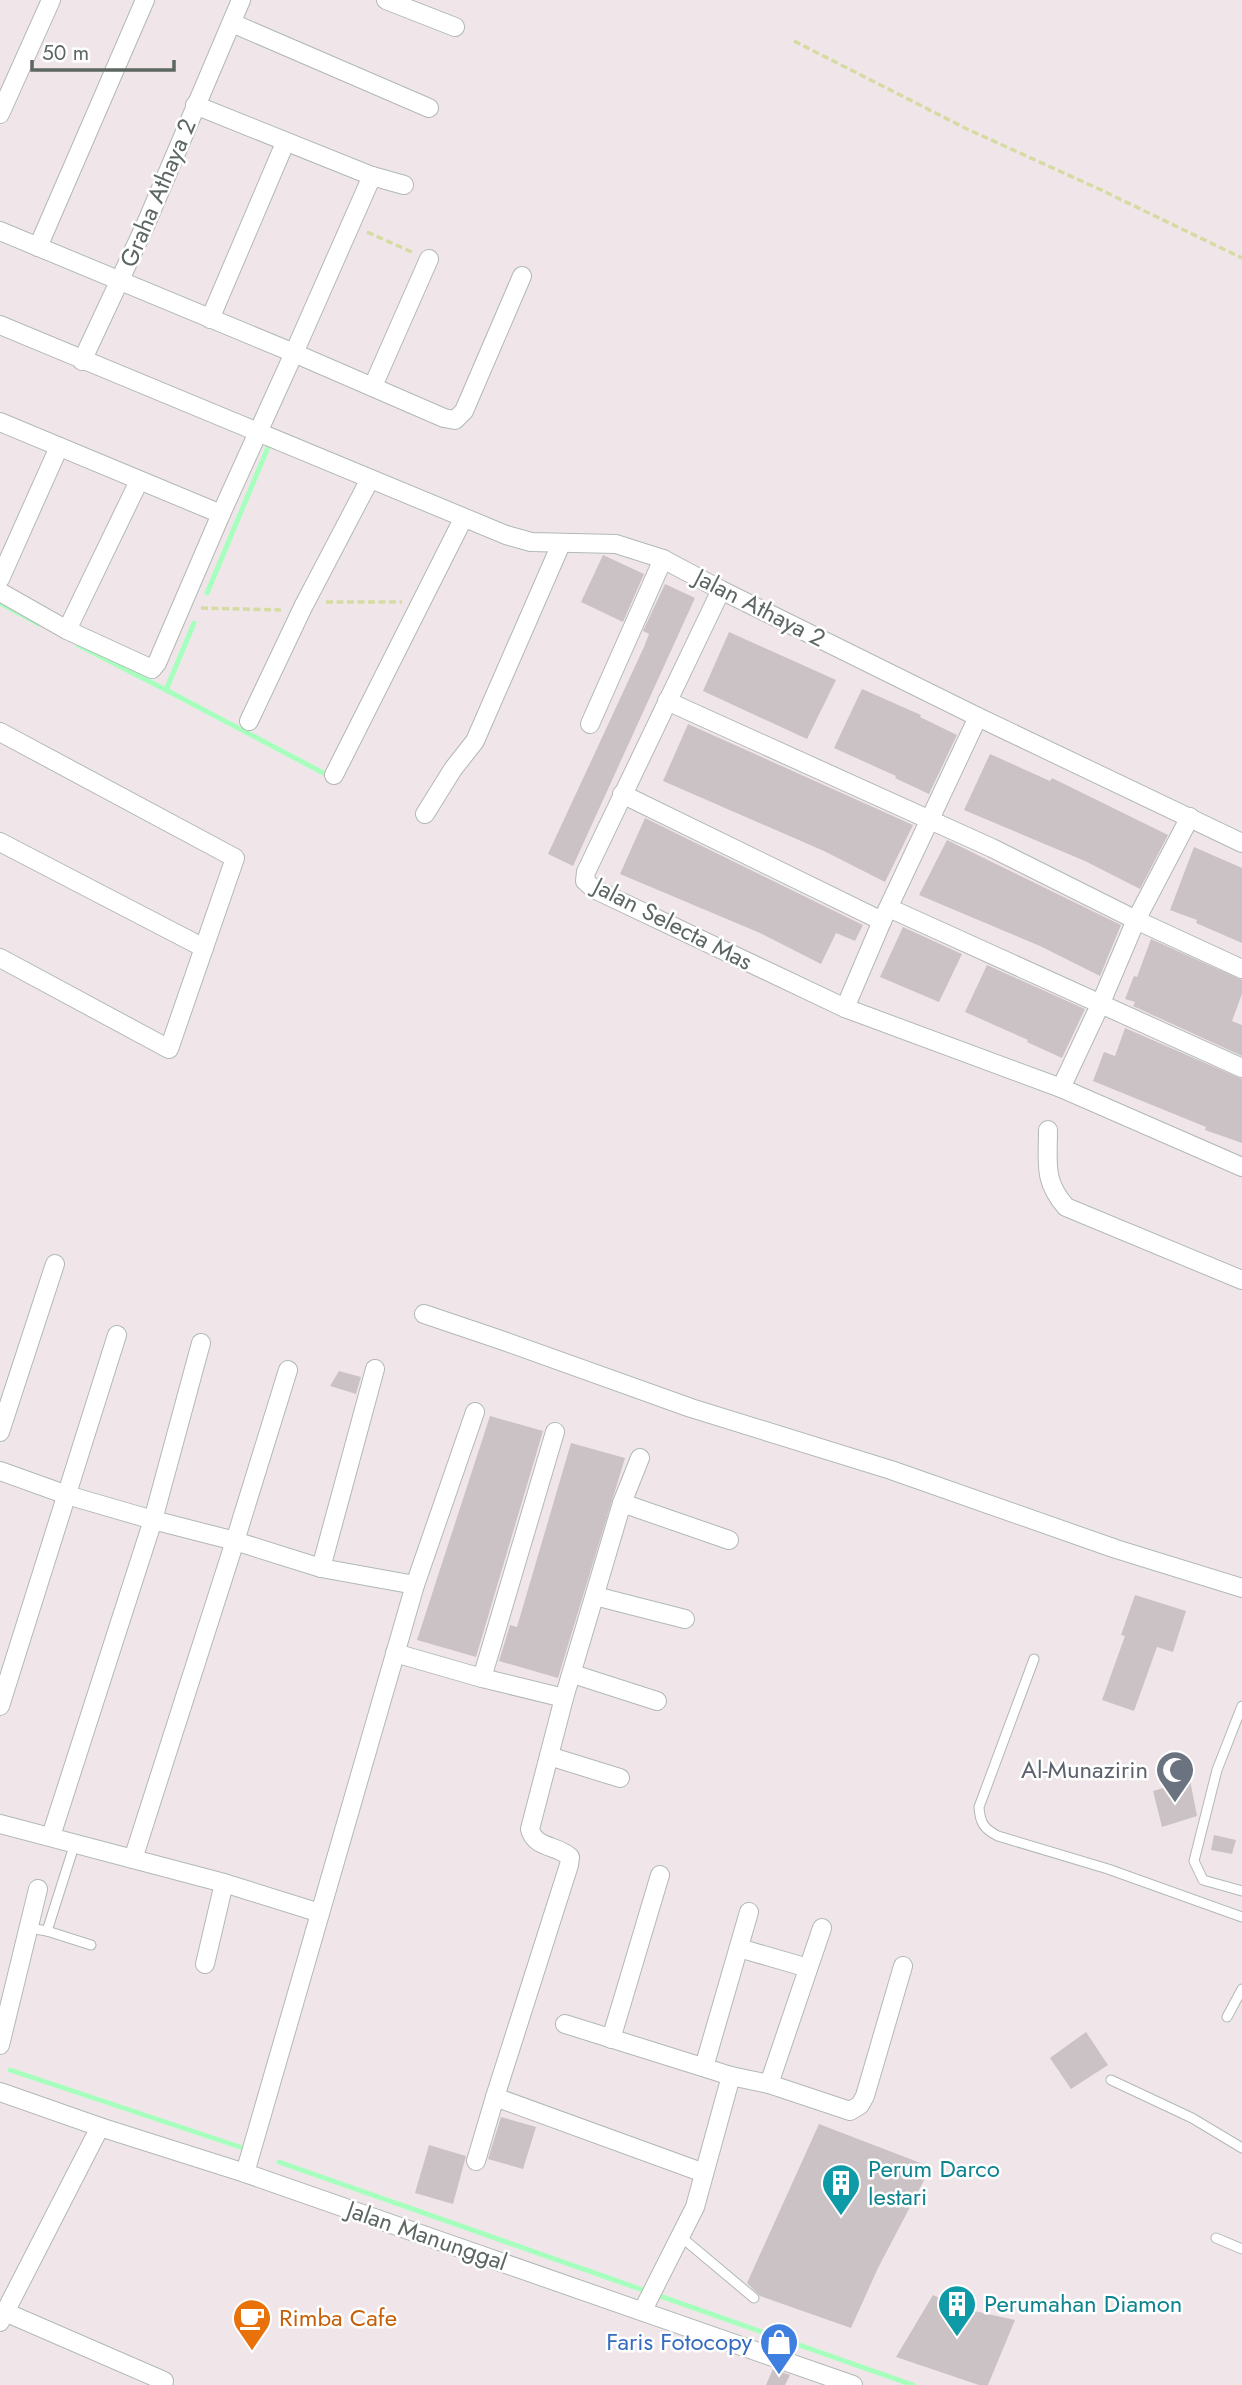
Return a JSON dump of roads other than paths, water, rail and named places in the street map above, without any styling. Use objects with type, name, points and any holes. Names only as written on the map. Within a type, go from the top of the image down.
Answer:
[{"type":"street","points":[[0,114],[51,0]]},
{"type":"street","points":[[38,247],[145,0]]},
{"type":"street","name":"Graha Athaya 2","points":[[82,361],[120,281],[241,0]]},
{"type":"street","points":[[386,0],[455,27]]},
{"type":"street","points":[[232,23],[429,108]]},
{"type":"street","name":"Graha Athaya 2","points":[[195,105],[344,166],[404,185]]},
{"type":"street","points":[[210,319],[285,143]]},
{"type":"street","points":[[0,593],[137,664],[150,670],[155,667],[372,176]]},
{"type":"street","name":"Graha Athaya 2","points":[[0,230],[120,281]]},
{"type":"street","points":[[373,386],[429,259]]},
{"type":"street","points":[[120,281],[454,420],[460,417],[522,276]]},
{"type":"street","points":[[0,325],[259,433]]},
{"type":"street","points":[[0,422],[221,514]]},
{"type":"street","name":"Jalan Athaya 2","points":[[259,433],[463,519],[531,542],[616,544],[663,559],[978,717],[1242,843]]},
{"type":"street","points":[[0,579],[59,447]]},
{"type":"street","points":[[249,721],[303,607],[370,479]]},
{"type":"street","points":[[67,629],[139,481]]},
{"type":"street","points":[[334,775],[463,519]]},
{"type":"street","points":[[425,814],[453,769],[475,741],[561,544]]},
{"type":"street","points":[[590,724],[663,559]]},
{"type":"street","name":"Jalan Selecta Mas","points":[[721,590],[586,872],[585,881],[588,886],[845,1008],[1061,1088],[1242,1167]]},
{"type":"street","points":[[667,701],[992,848],[1242,969]]},
{"type":"street","points":[[845,1008],[978,717]]},
{"type":"street","points":[[0,733],[235,858],[169,1049],[0,958]]},
{"type":"street","points":[[622,794],[886,915],[1242,1068]]},
{"type":"street","points":[[1061,1088],[1136,920],[1190,817]]},
{"type":"street","points":[[0,842],[204,948]]},
{"type":"street","points":[[1048,1130],[1048,1169],[1052,1191],[1066,1207],[1242,1280]]},
{"type":"street","points":[[0,1432],[55,1264]]},
{"type":"street","points":[[424,1314],[691,1408],[891,1470],[1116,1549],[1242,1588]]},
{"type":"street","points":[[0,1706],[117,1335]]},
{"type":"street","points":[[51,1836],[153,1520],[201,1343]]},
{"type":"street","points":[[321,1568],[375,1369]]},
{"type":"street","points":[[133,1859],[288,1370]]},
{"type":"street","points":[[244,2173],[415,1585],[475,1412]]},
{"type":"street","points":[[482,1678],[555,1432]]},
{"type":"street","points":[[476,2161],[569,1865],[569,1857],[564,1852],[537,1842],[530,1829],[594,1596],[622,1503],[640,1458]]},
{"type":"street","points":[[0,1471],[153,1520],[235,1541],[321,1568],[415,1585]]},
{"type":"street","points":[[622,1503],[729,1540]]},
{"type":"street","points":[[594,1596],[685,1619]]},
{"type":"street","points":[[395,1653],[564,1698]]},
{"type":"street","points":[[573,1674],[656,1700]]},
{"type":"street","points":[[549,1756],[620,1778]]},
{"type":"street","points":[[0,1824],[224,1883],[320,1913]]},
{"type":"street","points":[[611,2039],[660,1875]]},
{"type":"street","points":[[205,1964],[224,1883]]},
{"type":"street","points":[[0,2045],[38,1889]]},
{"type":"street","points":[[704,2067],[749,1912]]},
{"type":"street","points":[[769,2084],[822,1928]]},
{"type":"street","points":[[739,1948],[808,1968]]},
{"type":"street","points":[[565,2024],[731,2076],[769,2084],[850,2111],[860,2105],[865,2096],[903,1966]]},
{"type":"street","points":[[643,2310],[695,2207],[731,2076]]},
{"type":"street","name":"Jalan Manunggal","points":[[0,2092],[643,2310],[853,2385]]},
{"type":"street","points":[[495,2097],[704,2173]]},
{"type":"street","points":[[100,2127],[3,2317],[164,2381]]},
{"type":"lane","points":[[1034,1659],[979,1807],[980,1820],[986,1830],[1242,1916]]},
{"type":"lane","points":[[1242,1706],[1217,1770],[1194,1861],[1203,1880],[1242,1891]]},
{"type":"lane","points":[[47,1931],[75,1843]]},
{"type":"lane","points":[[29,1928],[91,1945]]},
{"type":"lane","points":[[1227,2017],[1242,1989]]},
{"type":"lane","points":[[1111,2080],[1192,2118],[1242,2148]]},
{"type":"lane","points":[[680,2236],[754,2298]]},
{"type":"lane","points":[[1216,2238],[1242,2249]]},
{"type":"waterway","points":[[207,593],[269,445]]},
{"type":"waterway","points":[[0,603],[39,624]]},
{"type":"waterway","points":[[78,645],[166,690],[194,623]]},
{"type":"waterway","points":[[166,690],[329,776]]},
{"type":"waterway","points":[[10,2070],[243,2148]]},
{"type":"waterway","points":[[279,2162],[913,2385]]},
{"type":"place","name":"Al-Munazirin","points":[[1175,1804]]},
{"type":"place","name":"Perum Darco lestari","points":[[841,2217]]},
{"type":"place","name":"Perumahan Diamon","points":[[957,2338]]},
{"type":"place","name":"Rimba Cafe","points":[[252,2352]]},
{"type":"place","name":"Faris Fotocopy","points":[[779,2376]]}]
